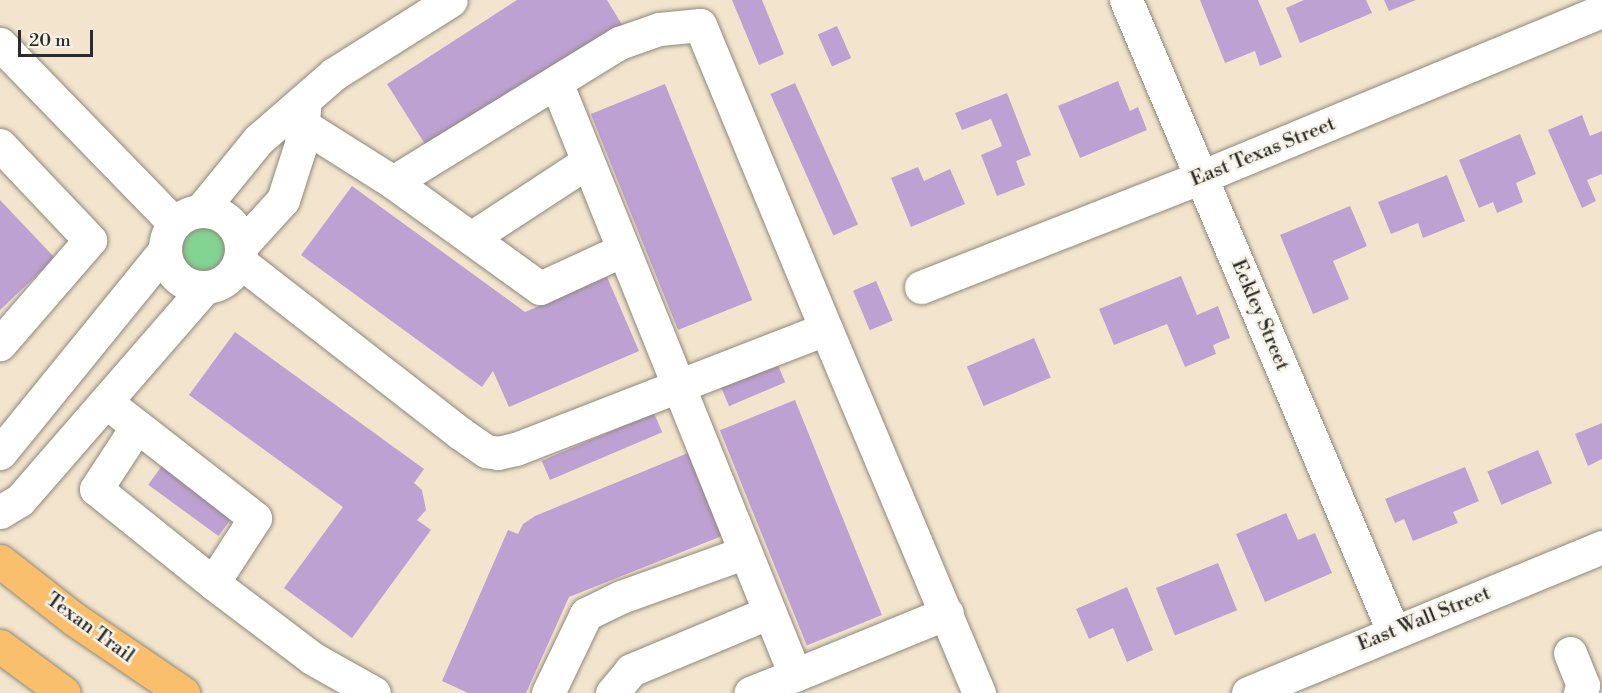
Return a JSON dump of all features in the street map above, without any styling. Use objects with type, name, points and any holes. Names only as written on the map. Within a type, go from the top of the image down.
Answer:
[{"type":"main road","name":"Texan Trail","points":[[0,561],[74,619],[183,693]]},
{"type":"main road","points":[[0,646],[64,693]]},
{"type":"street","points":[[0,453],[180,228],[258,140],[304,113],[334,74],[451,0]]},
{"type":"street","name":"Eckley Street","points":[[1126,0],[1393,631]]},
{"type":"street","name":"East Texas Street","points":[[921,287],[1201,177],[1602,11]]},
{"type":"street","points":[[393,182],[619,43],[694,13],[979,693]]},
{"type":"street","points":[[4,57],[180,228],[177,278],[205,287]]},
{"type":"street","points":[[556,82],[622,250],[680,385],[767,613],[795,675]]},
{"type":"street","points":[[304,113],[393,182],[540,288],[622,250]]},
{"type":"street","points":[[0,512],[20,500],[205,287],[232,274],[240,254],[283,200],[301,144],[304,113]]},
{"type":"street","points":[[0,145],[90,240],[0,344]]},
{"type":"street","points":[[471,238],[588,162]]},
{"type":"street","points":[[180,228],[229,220],[240,254],[486,451],[516,449],[826,329]]},
{"type":"street","points":[[106,402],[255,518],[213,583]]},
{"type":"street","points":[[138,426],[96,489],[213,583],[312,658],[374,693]]},
{"type":"street","name":"East Wall Street","points":[[1248,693],[1393,631],[1602,547]]},
{"type":"street","points":[[548,693],[586,614],[621,597],[743,553]]},
{"type":"street","points":[[612,693],[631,670],[767,613]]},
{"type":"street","points":[[750,693],[946,613]]},
{"type":"street","points":[[1570,653],[1583,685],[1580,693]]},
{"type":"green space","points":[[197,223],[207,223],[221,230],[228,249],[221,268],[207,275],[197,275],[187,271],[180,264],[176,254],[176,244],[180,234],[187,227]]},
{"type":"building","points":[[517,0],[607,0],[624,28],[430,152],[387,84]]},
{"type":"building","points":[[732,0],[762,0],[784,54],[759,65]]},
{"type":"building","points":[[1200,0],[1258,0],[1282,57],[1260,66],[1255,51],[1225,63]]},
{"type":"building","points":[[1304,0],[1366,0],[1372,13],[1300,43],[1286,8]]},
{"type":"building","points":[[1384,0],[1416,0],[1389,11]]},
{"type":"building","points":[[837,26],[851,58],[832,67],[818,35]]},
{"type":"building","points":[[1118,81],[1130,111],[1138,107],[1147,130],[1080,158],[1058,106]]},
{"type":"building","points":[[795,83],[858,225],[833,236],[770,94]]},
{"type":"building","points":[[665,84],[752,300],[678,330],[591,114]]},
{"type":"building","points":[[1007,93],[1031,155],[1016,161],[1025,185],[997,196],[981,155],[1002,146],[991,119],[962,130],[955,113]]},
{"type":"building","points":[[1582,115],[1590,136],[1602,131],[1602,174],[1587,180],[1596,201],[1582,208],[1548,130]]},
{"type":"building","points":[[1520,134],[1536,174],[1516,183],[1523,202],[1497,213],[1493,202],[1479,208],[1459,160]]},
{"type":"building","points":[[918,167],[924,181],[950,169],[965,204],[911,227],[891,178]]},
{"type":"building","points":[[1447,175],[1465,221],[1423,238],[1418,223],[1391,234],[1378,202]]},
{"type":"building","points":[[352,186],[525,312],[607,277],[639,351],[509,407],[493,371],[482,387],[301,255]]},
{"type":"building","points":[[0,200],[55,258],[0,310]]},
{"type":"building","points":[[1350,206],[1367,246],[1333,261],[1349,299],[1313,314],[1280,235]]},
{"type":"building","points":[[1181,276],[1197,315],[1218,306],[1230,338],[1213,345],[1216,354],[1185,367],[1167,324],[1114,345],[1099,309]]},
{"type":"building","points":[[876,281],[893,321],[870,330],[853,291]]},
{"type":"building","points":[[235,332],[424,469],[414,483],[422,490],[426,510],[417,520],[431,530],[352,638],[284,588],[343,507],[189,395]]},
{"type":"building","points":[[1034,338],[1051,378],[984,406],[967,367]]},
{"type":"building","points":[[777,363],[785,382],[729,406],[721,387]]},
{"type":"building","points":[[795,400],[882,615],[807,645],[720,430]]},
{"type":"building","points":[[654,413],[662,432],[550,480],[542,461]]},
{"type":"building","points":[[1602,423],[1602,459],[1588,466],[1575,434]]},
{"type":"building","points":[[1538,450],[1552,483],[1501,505],[1487,471]]},
{"type":"building","points":[[688,453],[722,536],[569,597],[526,693],[468,693],[442,681],[508,530],[518,534],[523,524],[535,516]]},
{"type":"building","points":[[164,463],[234,514],[219,536],[148,485]]},
{"type":"building","points":[[1465,467],[1479,501],[1453,512],[1458,523],[1413,541],[1404,519],[1395,523],[1385,499]]},
{"type":"building","points":[[1286,513],[1298,540],[1315,533],[1332,573],[1265,602],[1236,534]]},
{"type":"building","points":[[1218,563],[1237,610],[1175,635],[1156,588]]},
{"type":"building","points":[[1127,587],[1153,650],[1127,662],[1113,628],[1089,639],[1076,609]]}]
